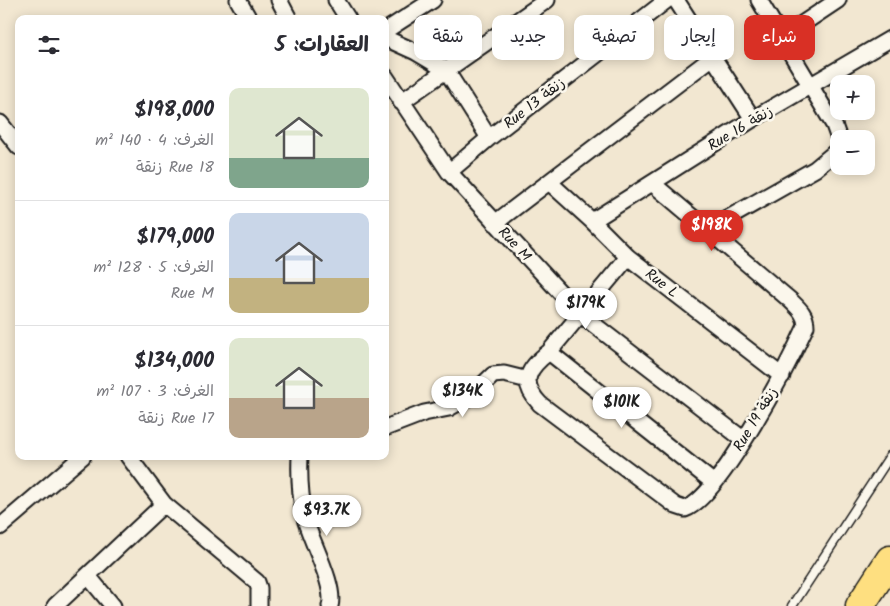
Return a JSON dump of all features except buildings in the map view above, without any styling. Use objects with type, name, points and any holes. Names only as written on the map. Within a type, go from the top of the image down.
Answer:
[{"type":"highway","points":[[860,606],[890,560]]},
{"type":"street","points":[[238,0],[247,15]]},
{"type":"street","points":[[279,0],[287,15]]},
{"type":"street","points":[[336,0],[345,15]]},
{"type":"street","points":[[389,29],[433,0]]},
{"type":"street","points":[[401,102],[547,0]]},
{"type":"street","name":"Rue 13 زنقة","points":[[449,172],[488,138],[667,0]]},
{"type":"street","points":[[676,0],[686,15]]},
{"type":"street","points":[[759,0],[768,15]]},
{"type":"street","points":[[815,15],[838,0]]},
{"type":"street","name":"Rue 16 زنقة","points":[[592,221],[753,120],[890,39]]},
{"type":"street","points":[[389,40],[416,52],[446,70],[488,138]]},
{"type":"street","points":[[495,223],[709,60]]},
{"type":"street","points":[[715,60],[753,120]]},
{"type":"street","points":[[795,60],[836,130]]},
{"type":"street","name":"Rue M","points":[[389,82],[449,172],[580,314],[744,440]]},
{"type":"street","points":[[0,123],[15,141]]},
{"type":"street","points":[[708,229],[815,169],[830,156]]},
{"type":"street","name":"Rue L","points":[[549,182],[628,257],[782,376]]},
{"type":"street","name":"Rue 19 زنقة","points":[[528,380],[530,394],[540,404],[679,508],[688,508],[700,500],[744,440],[782,376],[806,326],[804,315],[790,300],[652,183]]},
{"type":"street","points":[[389,426],[424,413],[449,408],[472,395],[493,375],[504,374],[513,378],[528,380],[535,362],[549,352],[628,257]]},
{"type":"street","points":[[549,352],[714,483]]},
{"type":"street","points":[[0,527],[78,460]]},
{"type":"street","points":[[131,460],[164,504],[257,582],[259,606]]},
{"type":"street","points":[[300,460],[298,488],[306,521],[333,592],[330,606]]},
{"type":"street","points":[[55,606],[164,504]]},
{"type":"street","points":[[88,576],[113,606]]},
{"type":"lane","points":[[792,606],[890,456]]}]
